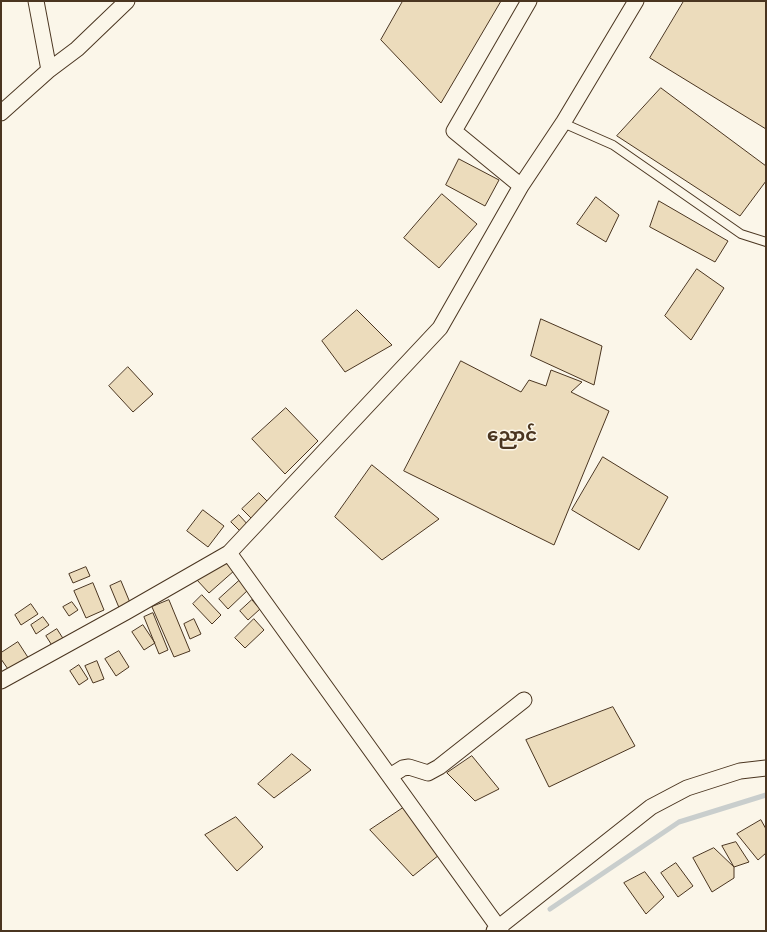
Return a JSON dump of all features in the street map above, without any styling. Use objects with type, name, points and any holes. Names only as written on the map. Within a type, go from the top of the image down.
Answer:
[{"type":"street","points":[[36,1],[49,70]]},
{"type":"street","points":[[1,113],[49,70],[77,49],[127,1]]},
{"type":"street","points":[[521,186],[454,131],[529,1]]},
{"type":"street","points":[[1,681],[229,553],[440,328],[521,186],[563,123],[636,1]]},
{"type":"street","points":[[229,553],[390,776],[498,930],[651,807],[687,788],[740,771],[766,768]]},
{"type":"street","points":[[390,776],[403,768],[409,767],[428,773],[439,767],[524,700]]},
{"type":"lane","points":[[563,123],[613,145],[741,234],[766,242]]},
{"type":"building","points":[[403,1],[501,1],[441,103],[381,40]]},
{"type":"building","points":[[684,1],[766,1],[766,129],[650,58]]},
{"type":"building","points":[[661,88],[766,166],[766,181],[740,216],[617,136]]},
{"type":"building","points":[[459,159],[499,180],[485,206],[446,185]]},
{"type":"building","points":[[442,194],[477,224],[439,268],[404,238]]},
{"type":"building","points":[[596,197],[619,215],[606,242],[577,224]]},
{"type":"building","points":[[659,201],[728,241],[715,262],[650,227]]},
{"type":"building","points":[[697,269],[724,288],[691,340],[665,316]]},
{"type":"building","points":[[357,310],[392,345],[345,372],[322,341]]},
{"type":"building","points":[[541,319],[602,346],[594,385],[531,356]]},
{"type":"building","points":[[461,361],[521,392],[529,380],[546,386],[551,370],[582,382],[571,392],[609,411],[554,545],[404,471]]},
{"type":"building","points":[[128,367],[153,394],[133,412],[109,386]]},
{"type":"building","points":[[286,408],[318,441],[285,474],[252,439]]},
{"type":"building","points":[[603,457],[668,497],[639,550],[572,510]]},
{"type":"building","points":[[372,465],[439,519],[382,560],[335,517]]},
{"type":"building","points":[[259,493],[271,505],[254,521],[242,509]]},
{"type":"building","points":[[203,510],[224,526],[208,547],[187,531]]},
{"type":"building","points":[[239,515],[250,527],[243,534],[231,522]]},
{"type":"building","points":[[224,557],[235,570],[209,593],[197,580]]},
{"type":"building","points":[[86,567],[90,576],[73,583],[69,574]]},
{"type":"building","points":[[240,580],[249,589],[228,609],[219,599]]},
{"type":"building","points":[[121,581],[131,605],[120,610],[110,586]]},
{"type":"building","points":[[93,583],[104,610],[86,618],[74,591]]},
{"type":"building","points":[[202,595],[221,615],[212,624],[193,604]]},
{"type":"building","points":[[169,600],[190,651],[174,657],[152,607]]},
{"type":"building","points":[[252,600],[260,609],[248,620],[240,611]]},
{"type":"building","points":[[72,602],[78,610],[69,616],[63,607]]},
{"type":"building","points":[[31,604],[38,614],[21,625],[15,615]]},
{"type":"building","points":[[153,613],[168,650],[159,654],[144,617]]},
{"type":"building","points":[[43,617],[49,625],[36,634],[31,625]]},
{"type":"building","points":[[194,619],[201,634],[190,639],[184,624]]},
{"type":"building","points":[[254,619],[264,630],[245,648],[235,638]]},
{"type":"building","points":[[143,625],[155,643],[144,650],[132,632]]},
{"type":"building","points":[[57,629],[64,640],[53,647],[46,636]]},
{"type":"building","points":[[18,642],[29,659],[10,672],[1,659],[1,653]]},
{"type":"building","points":[[119,651],[129,667],[116,676],[105,659]]},
{"type":"building","points":[[97,661],[104,679],[93,683],[85,666]]},
{"type":"building","points":[[79,665],[88,679],[79,685],[70,671]]},
{"type":"building","points":[[613,707],[635,746],[549,787],[526,740]]},
{"type":"building","points":[[292,754],[311,770],[274,798],[258,784]]},
{"type":"building","points":[[472,756],[499,789],[475,801],[447,773]]},
{"type":"building","points":[[406,806],[439,855],[413,876],[370,830]]},
{"type":"building","points":[[236,817],[263,847],[237,871],[205,835]]},
{"type":"building","points":[[761,820],[766,829],[766,853],[758,860],[737,834]]},
{"type":"building","points":[[736,842],[749,862],[734,867],[722,846]]},
{"type":"building","points":[[714,848],[734,867],[734,878],[712,892],[693,858]]},
{"type":"building","points":[[676,863],[693,886],[678,897],[661,873]]},
{"type":"building","points":[[645,872],[664,897],[646,914],[624,883]]},
{"type":"waterway","points":[[550,909],[679,822],[766,795]]},
{"type":"district","name":"ညောင်","points":[[512,437]]}]
